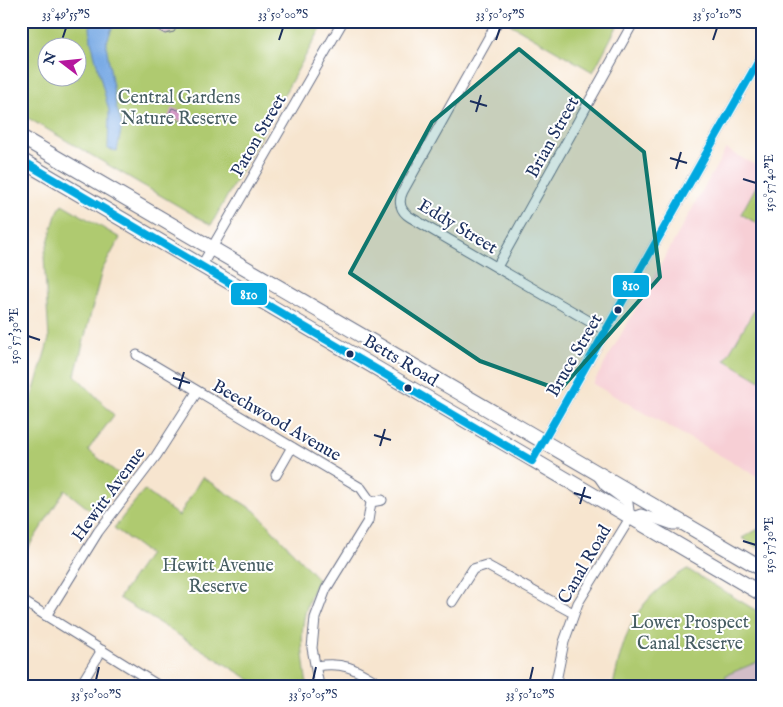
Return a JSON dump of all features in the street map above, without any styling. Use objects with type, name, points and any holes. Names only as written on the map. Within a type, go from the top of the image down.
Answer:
[{"type":"highway","name":"Betts Road","points":[[21,137],[762,568]]},
{"type":"highway","name":"Betts Road","points":[[21,160],[762,594]]},
{"type":"street","name":"Paton Street","points":[[202,266],[343,21]]},
{"type":"street","name":"Eddy Street","points":[[498,21],[400,198],[401,206],[406,214],[606,331]]},
{"type":"street","name":"Brian Street","points":[[497,267],[634,21]]},
{"type":"street","name":"Bruce Street","points":[[532,461],[762,55]]},
{"type":"street","name":"Beechwood Avenue","points":[[136,356],[361,488],[370,502]]},
{"type":"street","name":"Hewitt Avenue","points":[[46,616],[98,532],[153,460],[197,392]]},
{"type":"street","points":[[276,475],[292,447]]},
{"type":"street","name":"Canal Road","points":[[596,473],[605,486],[628,503],[630,518]]},
{"type":"street","points":[[319,686],[312,641],[317,608],[326,589],[368,521],[370,502],[382,500]]},
{"type":"street","name":"Canal Road","points":[[555,686],[564,642],[573,614],[588,584],[630,518],[641,514],[673,525],[686,525]]},
{"type":"street","points":[[452,602],[470,572],[479,562],[573,614]]},
{"type":"street","points":[[21,600],[159,686]]},
{"type":"street","points":[[80,686],[102,650]]},
{"type":"street","points":[[316,666],[347,665],[383,686]]},
{"type":"highlighted area","points":[[519,49],[644,152],[660,277],[560,390],[480,361],[350,273],[432,122]]},
{"type":"shaded area","points":[[726,149],[762,169],[762,468],[757,476],[593,384]]},
{"type":"shaded area","points":[[762,660],[762,686],[724,686],[726,675]]},
{"type":"green space","name":"Central Gardens Nature Reserve","points":[[21,21],[325,21],[211,225],[21,114]]},
{"type":"green space","points":[[511,21],[620,21],[593,72],[510,24]]},
{"type":"green space","points":[[759,181],[762,183],[762,218],[758,224],[741,214]]},
{"type":"green space","points":[[62,204],[120,238],[102,270],[75,375],[114,415],[88,450],[125,479],[96,515],[65,490],[21,559],[21,405],[29,407],[49,339],[44,256],[56,215]]},
{"type":"green space","points":[[762,297],[762,382],[725,360]]},
{"type":"green space","name":"Hewitt Avenue Reserve","points":[[202,477],[255,511],[318,579],[311,594],[302,632],[307,686],[260,686],[119,598],[149,554],[114,528],[144,490],[179,516]]},
{"type":"green space","points":[[762,527],[762,550],[742,538]]},
{"type":"green space","name":"Lower Prospect Canal Reserve","points":[[687,569],[762,614],[762,660],[726,675],[724,686],[613,686],[622,648],[635,618],[655,592]]},
{"type":"water","points":[[97,21],[121,21],[112,28],[106,44],[116,106],[122,125],[117,151],[108,149],[109,111],[91,41],[90,26]]},
{"type":"building","points":[[154,21],[180,21],[174,32],[165,34],[156,29]]},
{"type":"building","points":[[172,108],[191,114],[188,124],[168,117]]},
{"type":"transit line","name":"810","points":[[21,160],[532,461],[762,55]]}]
